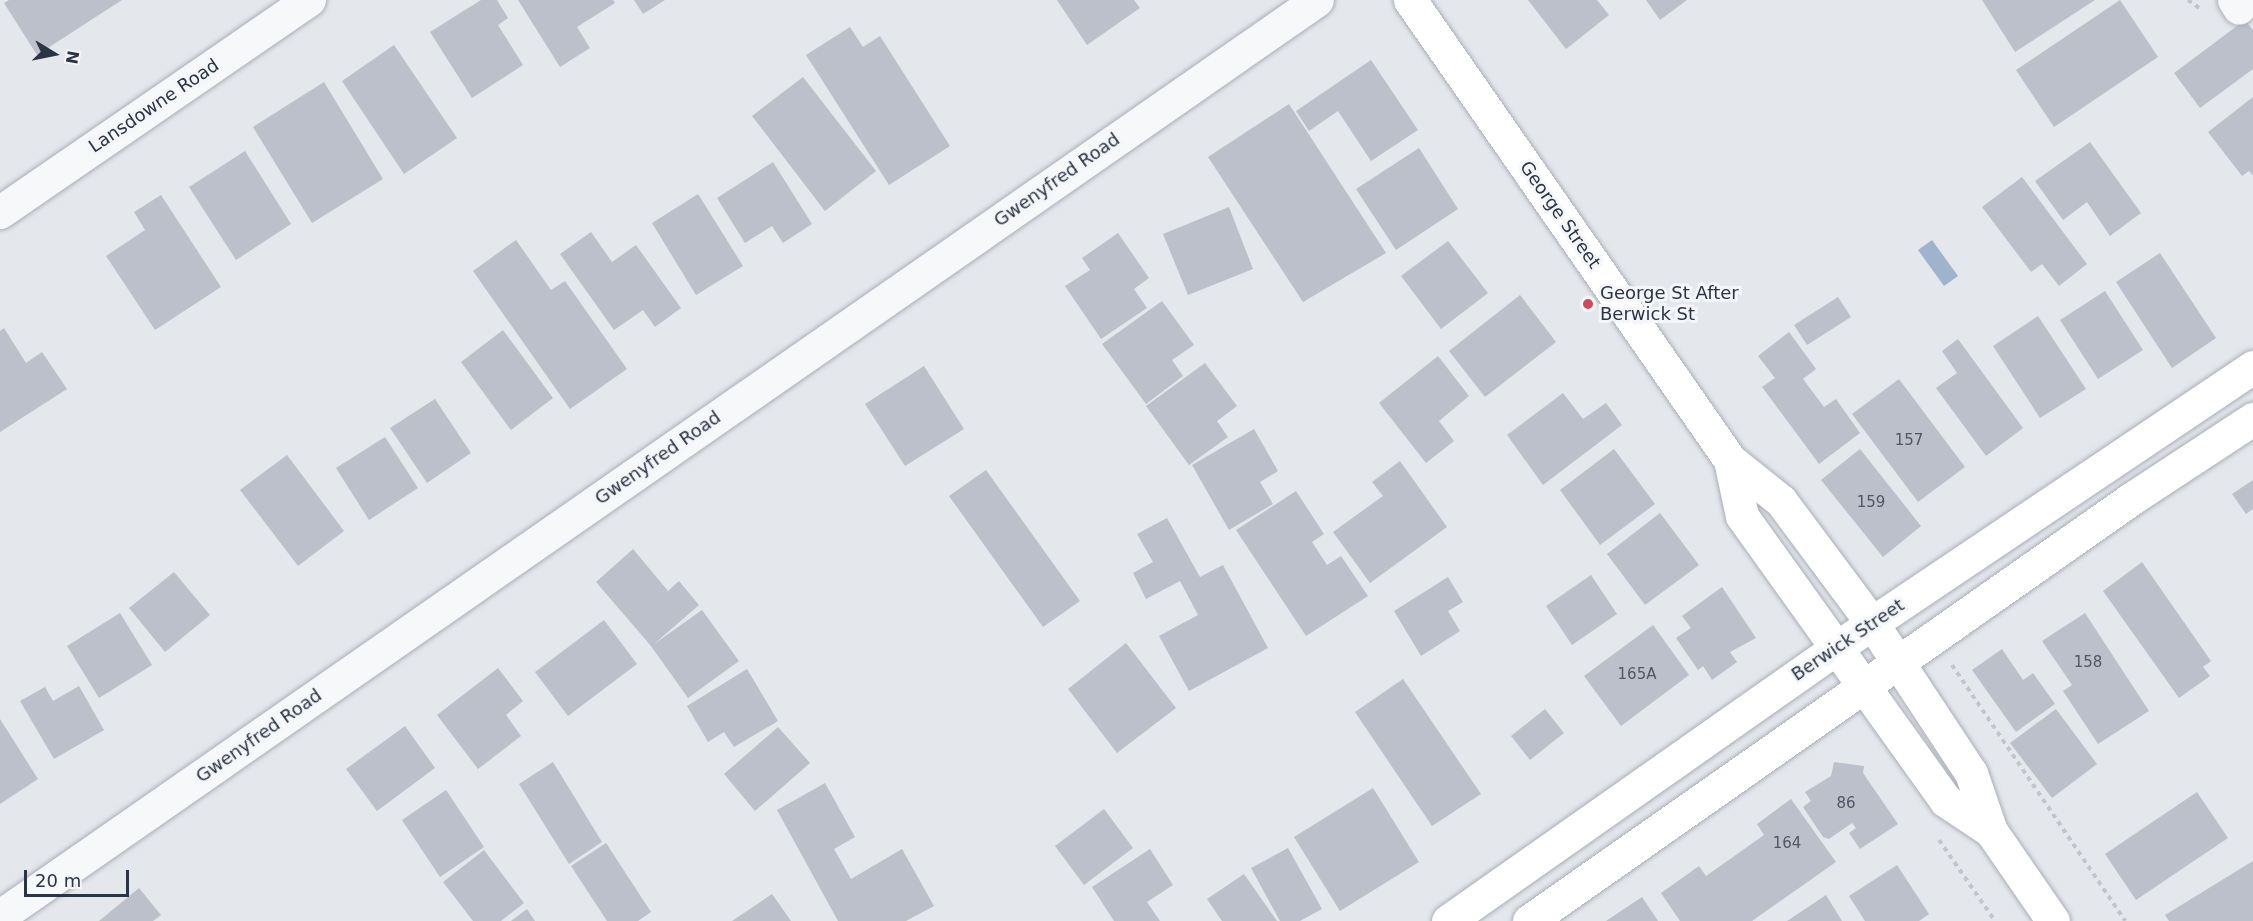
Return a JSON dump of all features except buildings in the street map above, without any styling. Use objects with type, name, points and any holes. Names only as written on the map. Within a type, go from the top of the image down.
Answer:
[{"type":"main road","name":"George Street","points":[[1410,0],[1730,460],[1781,501],[1872,623],[1971,773],[1991,831]]},
{"type":"main road","name":"Berwick Street","points":[[1448,921],[1835,648],[2253,367]]},
{"type":"main road","points":[[1528,921],[1862,687],[2253,419]]},
{"type":"main road","name":"George Street","points":[[1730,460],[1742,516],[1862,687],[1946,801],[1991,831]]},
{"type":"main road","points":[[1991,831],[2053,921]]},
{"type":"street","name":"Lansdowne Road","points":[[0,212],[309,0]]},
{"type":"street","name":"Gwenyfred Road","points":[[0,916],[1317,0]]},
{"type":"path","points":[[1961,658],[1952,665],[2125,921]]},
{"type":"path","points":[[1935,834],[1995,921]]},
{"type":"water","points":[[1932,240],[1958,276],[1944,286],[1918,250]]},
{"type":"place","name":"George St After Berwick St","points":[[1588,304]]}]
